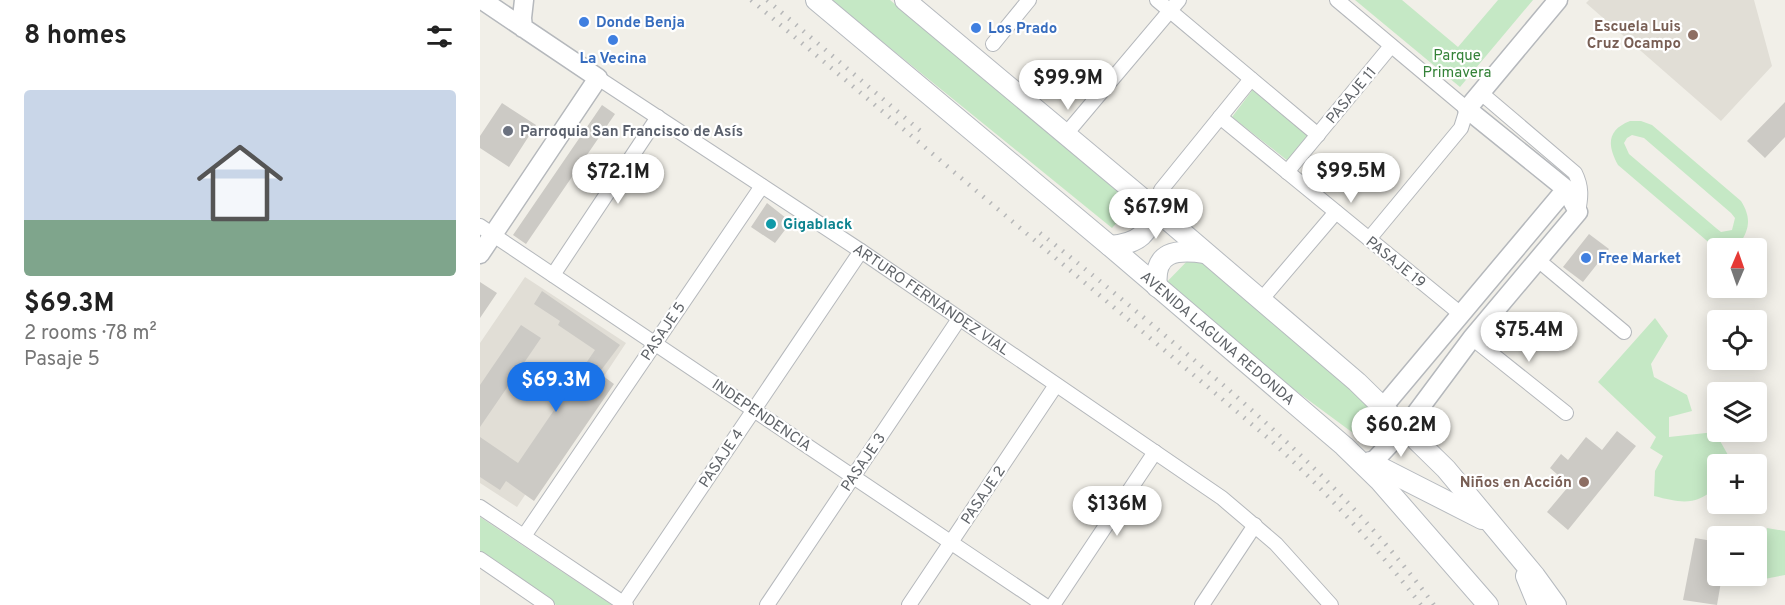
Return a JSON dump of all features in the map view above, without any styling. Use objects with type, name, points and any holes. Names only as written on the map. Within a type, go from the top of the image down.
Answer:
[{"type":"main road","name":"AVENIDA LAGUNA REDONDA","points":[[816,0],[1344,446],[1379,480],[1488,605]]},
{"type":"main road","points":[[905,0],[1066,134],[1155,197],[1205,253],[1338,365],[1453,477],[1556,605]]},
{"type":"main road","points":[[1110,246],[1134,242],[1145,232],[1155,197]]},
{"type":"main road","points":[[1156,287],[1158,269],[1166,256],[1180,250],[1205,253]]},
{"type":"main road","points":[[1344,446],[1372,463],[1465,509],[1494,528]]},
{"type":"main road","points":[[1517,557],[1538,605]]},
{"type":"street","name":"ARTURO FERNÁNDEZ VIAL","points":[[482,0],[861,251],[1222,498],[1275,544],[1331,605]]},
{"type":"street","points":[[523,28],[524,0]]},
{"type":"street","points":[[993,44],[1029,0]]},
{"type":"street","points":[[1157,0],[1318,135]]},
{"type":"street","points":[[1066,134],[1179,0]]},
{"type":"street","points":[[1336,0],[1566,189],[1578,212]]},
{"type":"street","points":[[1369,239],[1461,128],[1467,109],[1555,1]]},
{"type":"street","name":"PASAJE 11","points":[[1287,172],[1391,46]]},
{"type":"street","points":[[480,254],[487,230],[598,78]]},
{"type":"street","points":[[1155,197],[1251,79]]},
{"type":"street","points":[[1372,463],[1405,428],[1472,338],[1578,212],[1581,196],[1580,184],[1575,173],[1481,93]]},
{"type":"street","points":[[553,275],[658,117]]},
{"type":"street","name":"PASAJE 19","points":[[1220,117],[1462,315]]},
{"type":"street","name":"PASAJE 5","points":[[524,536],[762,186]]},
{"type":"street","points":[[1383,407],[1566,189]]},
{"type":"street","points":[[1261,300],[1336,212]]},
{"type":"street","name":"INDEPENDENCIA","points":[[487,230],[1044,605]]},
{"type":"street","name":"PASAJE 4","points":[[624,604],[861,251]]},
{"type":"street","points":[[1538,260],[1624,332]]},
{"type":"street","name":"PASAJE 3","points":[[767,605],[958,319]]},
{"type":"street","points":[[1472,338],[1566,413]]},
{"type":"street","name":"PASAJE 2","points":[[909,605],[1056,385]]},
{"type":"street","points":[[1053,605],[1155,452]]},
{"type":"street","points":[[480,507],[624,604]]},
{"type":"street","points":[[1202,605],[1255,525]]},
{"type":"street","points":[[480,560],[547,605]]},
{"type":"shaded area","name":"Escuela Luis Cruz Ocampo","points":[[1589,0],[1754,0],[1772,66],[1721,121],[1586,3]]},
{"type":"shaded area","points":[[525,277],[626,343],[517,507],[480,483],[480,343]]},
{"type":"green space","points":[[831,0],[890,0],[1135,203],[1112,228]]},
{"type":"green space","name":"Parque Primavera","points":[[1355,0],[1402,0],[1458,47],[1498,0],[1533,0],[1460,87]]},
{"type":"green space","points":[[1254,88],[1310,135],[1288,161],[1232,117]]},
{"type":"green space","points":[[1630,121],[1641,121],[1652,125],[1741,201],[1748,217],[1743,238],[1707,238],[1707,241],[1618,165],[1611,145],[1611,139],[1617,129]],"holes":[[[1632,135],[1644,138],[1735,218],[1732,230],[1721,232],[1629,154],[1624,143],[1627,138]]]},
{"type":"green space","points":[[1195,253],[1362,397],[1394,431],[1380,445],[1368,444],[1159,290]]},
{"type":"green space","points":[[1655,318],[1668,336],[1651,364],[1654,377],[1687,395],[1692,411],[1669,417],[1669,437],[1707,433],[1707,442],[1721,442],[1727,454],[1707,454],[1707,494],[1688,501],[1654,496],[1655,471],[1663,456],[1650,448],[1656,437],[1598,382]]},
{"type":"green space","points":[[480,517],[612,605],[556,605],[480,554]]},
{"type":"green space","points":[[1767,528],[1785,531],[1785,575],[1767,578]]},
{"type":"building","points":[[1785,102],[1785,137],[1765,158],[1747,141]]},
{"type":"building","name":"Parroquia San Francisco de Asís","points":[[502,103],[536,125],[509,167],[480,148],[480,136]]},
{"type":"building","points":[[602,105],[615,114],[526,244],[513,235]]},
{"type":"building","name":"Gigablack","points":[[767,203],[791,222],[775,243],[751,227]]},
{"type":"building","name":"Free Market","points":[[1589,234],[1609,249],[1583,282],[1563,267]]},
{"type":"building","points":[[480,282],[497,293],[480,318]]},
{"type":"building","points":[[542,291],[620,345],[599,373],[614,384],[534,501],[506,481],[500,490],[480,477],[480,437],[518,463],[595,350],[558,325],[560,321],[534,304]]},
{"type":"building","points":[[521,325],[541,338],[480,427],[480,385]]},
{"type":"building","name":"Niños en Acción","points":[[1617,431],[1636,446],[1568,530],[1547,512],[1568,487],[1556,477],[1558,475],[1550,468],[1561,454],[1568,460],[1586,437],[1602,450]]},
{"type":"building","points":[[1695,538],[1707,540],[1707,586],[1720,586],[1717,605],[1683,600]]},
{"type":"railway","points":[[751,0],[1268,438],[1348,518],[1421,605]]},
{"type":"railway","points":[[767,0],[924,134]]},
{"type":"railway","points":[[1040,233],[1174,343],[1279,434],[1376,533],[1434,605]]},
{"type":"place","name":"Donde Benja","points":[[584,22]]},
{"type":"place","name":"Los Prado","points":[[976,28]]},
{"type":"place","name":"Escuela Luis Cruz Ocampo","points":[[1693,35]]},
{"type":"place","name":"La Vecina","points":[[613,40]]},
{"type":"place","name":"Parroquia San Francisco de Asís","points":[[508,131]]},
{"type":"place","name":"Gigablack","points":[[771,224]]},
{"type":"place","name":"Free Market","points":[[1586,258]]},
{"type":"place","name":"Niños en Acción","points":[[1584,482]]}]
